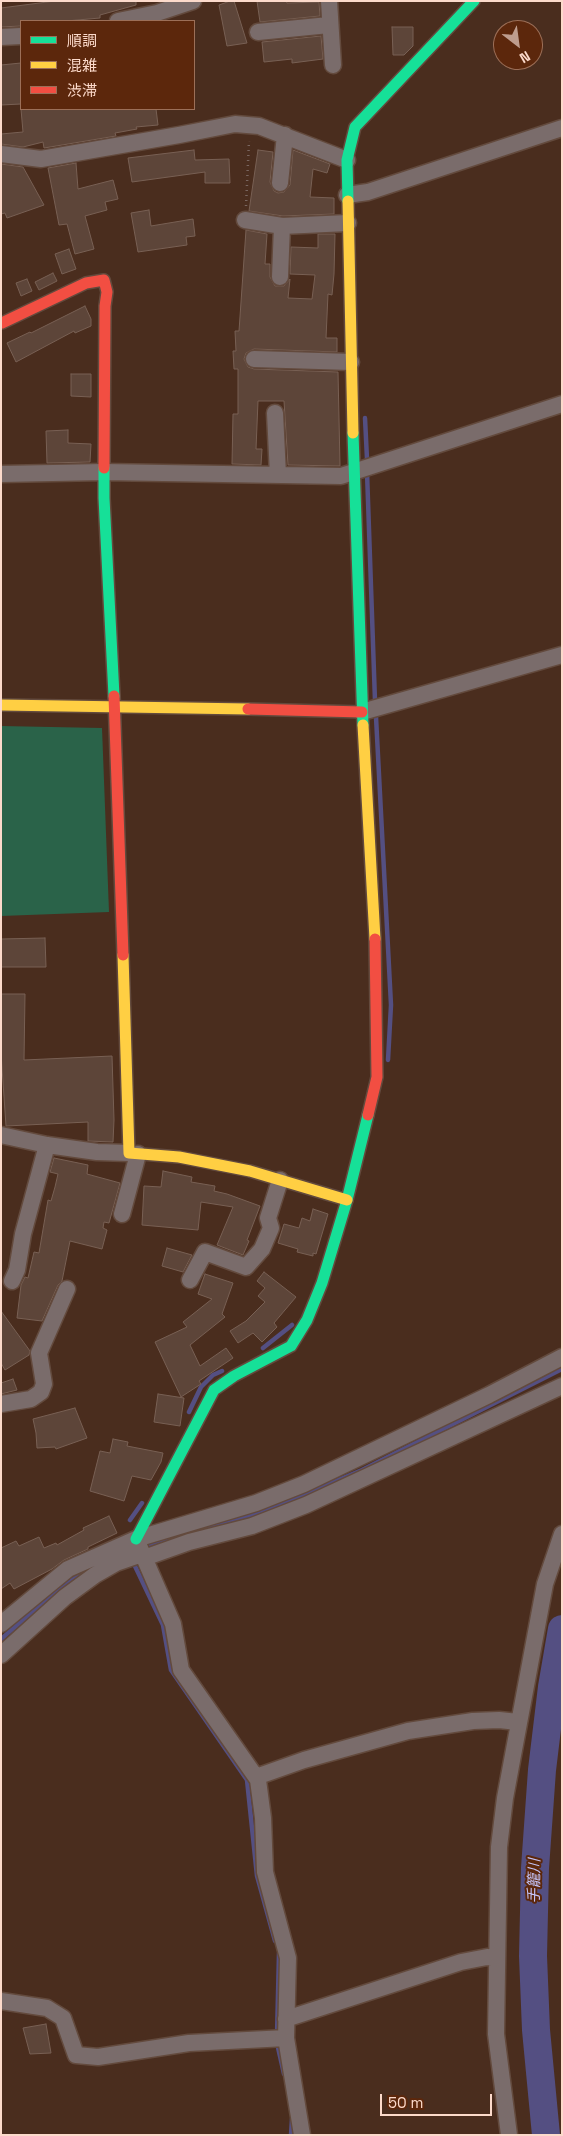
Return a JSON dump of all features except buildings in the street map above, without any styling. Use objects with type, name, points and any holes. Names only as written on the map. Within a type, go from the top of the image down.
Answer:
[{"type":"street","points":[[121,20],[155,7],[193,1]]},
{"type":"street","points":[[329,1],[333,65]]},
{"type":"street","points":[[136,1539],[214,1390],[234,1376],[291,1346],[307,1320],[322,1283],[347,1200],[377,1078],[374,906],[362,712],[354,473],[347,195],[348,160],[355,127],[474,1]]},
{"type":"street","points":[[258,32],[329,24]]},
{"type":"street","points":[[1,37],[20,36]]},
{"type":"street","points":[[1,154],[41,159],[179,136],[235,124],[260,126],[348,160]]},
{"type":"street","points":[[347,195],[368,192],[562,128]]},
{"type":"street","points":[[280,183],[285,135]]},
{"type":"street","points":[[245,220],[282,226],[348,223]]},
{"type":"street","points":[[280,277],[282,226]]},
{"type":"street","points":[[2,323],[86,283],[104,280],[108,292],[105,306],[104,498],[134,1154],[122,1214]]},
{"type":"street","points":[[254,359],[351,362]]},
{"type":"street","points":[[1,474],[104,472],[341,476],[562,404]]},
{"type":"street","points":[[275,413],[278,476]]},
{"type":"street","points":[[1,705],[362,712],[562,655]]},
{"type":"street","points":[[1,1135],[47,1145],[97,1152],[179,1157],[250,1171],[347,1200]]},
{"type":"street","points":[[12,1281],[17,1270],[23,1234],[47,1145]]},
{"type":"street","points":[[190,1280],[205,1252],[246,1268],[262,1249],[271,1228],[268,1218],[280,1180]]},
{"type":"street","points":[[1,1404],[30,1399],[40,1392],[44,1384],[39,1353],[68,1289]]},
{"type":"street","points":[[1,1624],[68,1569],[136,1539],[256,1503],[304,1484],[489,1395],[562,1357]]},
{"type":"street","points":[[1,1655],[65,1597],[95,1575],[116,1563],[252,1526],[306,1505],[562,1386]]},
{"type":"street","points":[[509,2135],[496,2034],[499,1847],[517,1728],[545,1584],[562,1534]]},
{"type":"street","points":[[136,1539],[173,1624],[181,1670],[257,1781],[263,1818],[265,1872],[288,1958],[284,2039],[302,2135]]},
{"type":"street","points":[[257,1781],[434,1736],[517,1728]]},
{"type":"street","points":[[286,2018],[461,1962],[487,1957],[497,1958]]},
{"type":"street","points":[[1,2001],[47,2008],[63,2018],[76,2056],[98,2057],[189,2043],[284,2039]]},
{"type":"path","points":[[245,220],[250,125]]},
{"type":"green space","points":[[1,726],[102,728],[109,912],[1,916]]},
{"type":"waterway","points":[[365,418],[367,459]]},
{"type":"waterway","points":[[367,472],[375,701]]},
{"type":"waterway","points":[[376,717],[391,1005],[388,1060]]},
{"type":"waterway","points":[[263,1348],[292,1325]]},
{"type":"waterway","points":[[151,1545],[257,1514],[362,1470],[562,1369]]},
{"type":"waterway","points":[[189,1412],[201,1387],[213,1375],[222,1371]]},
{"type":"waterway","points":[[130,1520],[142,1503]]},
{"type":"waterway","points":[[134,1564],[163,1625],[171,1670],[247,1780],[257,1876],[275,1941]]},
{"type":"waterway","points":[[1,1639],[51,1596],[96,1565]]},
{"type":"waterway","name":"手籠川","points":[[546,2135],[536,2030],[533,1956],[535,1868],[542,1770],[552,1687],[562,1629]]},
{"type":"waterway","points":[[277,2035],[279,1953]]},
{"type":"waterway","points":[[277,2043],[284,2074]]},
{"type":"waterway","points":[[291,2135],[292,2119]]},
{"type":"traffic: fast","points":[[348,201],[347,160],[355,127],[474,1]]},
{"type":"traffic: fast","points":[[353,433],[363,725]]},
{"type":"traffic: fast","points":[[104,468],[114,696]]},
{"type":"traffic: fast","points":[[136,1539],[214,1390],[234,1376],[291,1346],[307,1320],[322,1283],[347,1200],[368,1115]]},
{"type":"traffic: slow","points":[[348,201],[353,433]]},
{"type":"traffic: slow","points":[[1,705],[248,709]]},
{"type":"traffic: slow","points":[[363,725],[375,939]]},
{"type":"traffic: slow","points":[[123,955],[129,1153],[179,1157],[250,1171],[347,1200]]},
{"type":"traffic: jam","points":[[2,323],[86,283],[104,280],[107,292],[105,306],[104,468]]},
{"type":"traffic: jam","points":[[114,696],[123,955]]},
{"type":"traffic: jam","points":[[248,709],[362,712]]},
{"type":"traffic: jam","points":[[368,1115],[377,1077],[375,939]]}]
